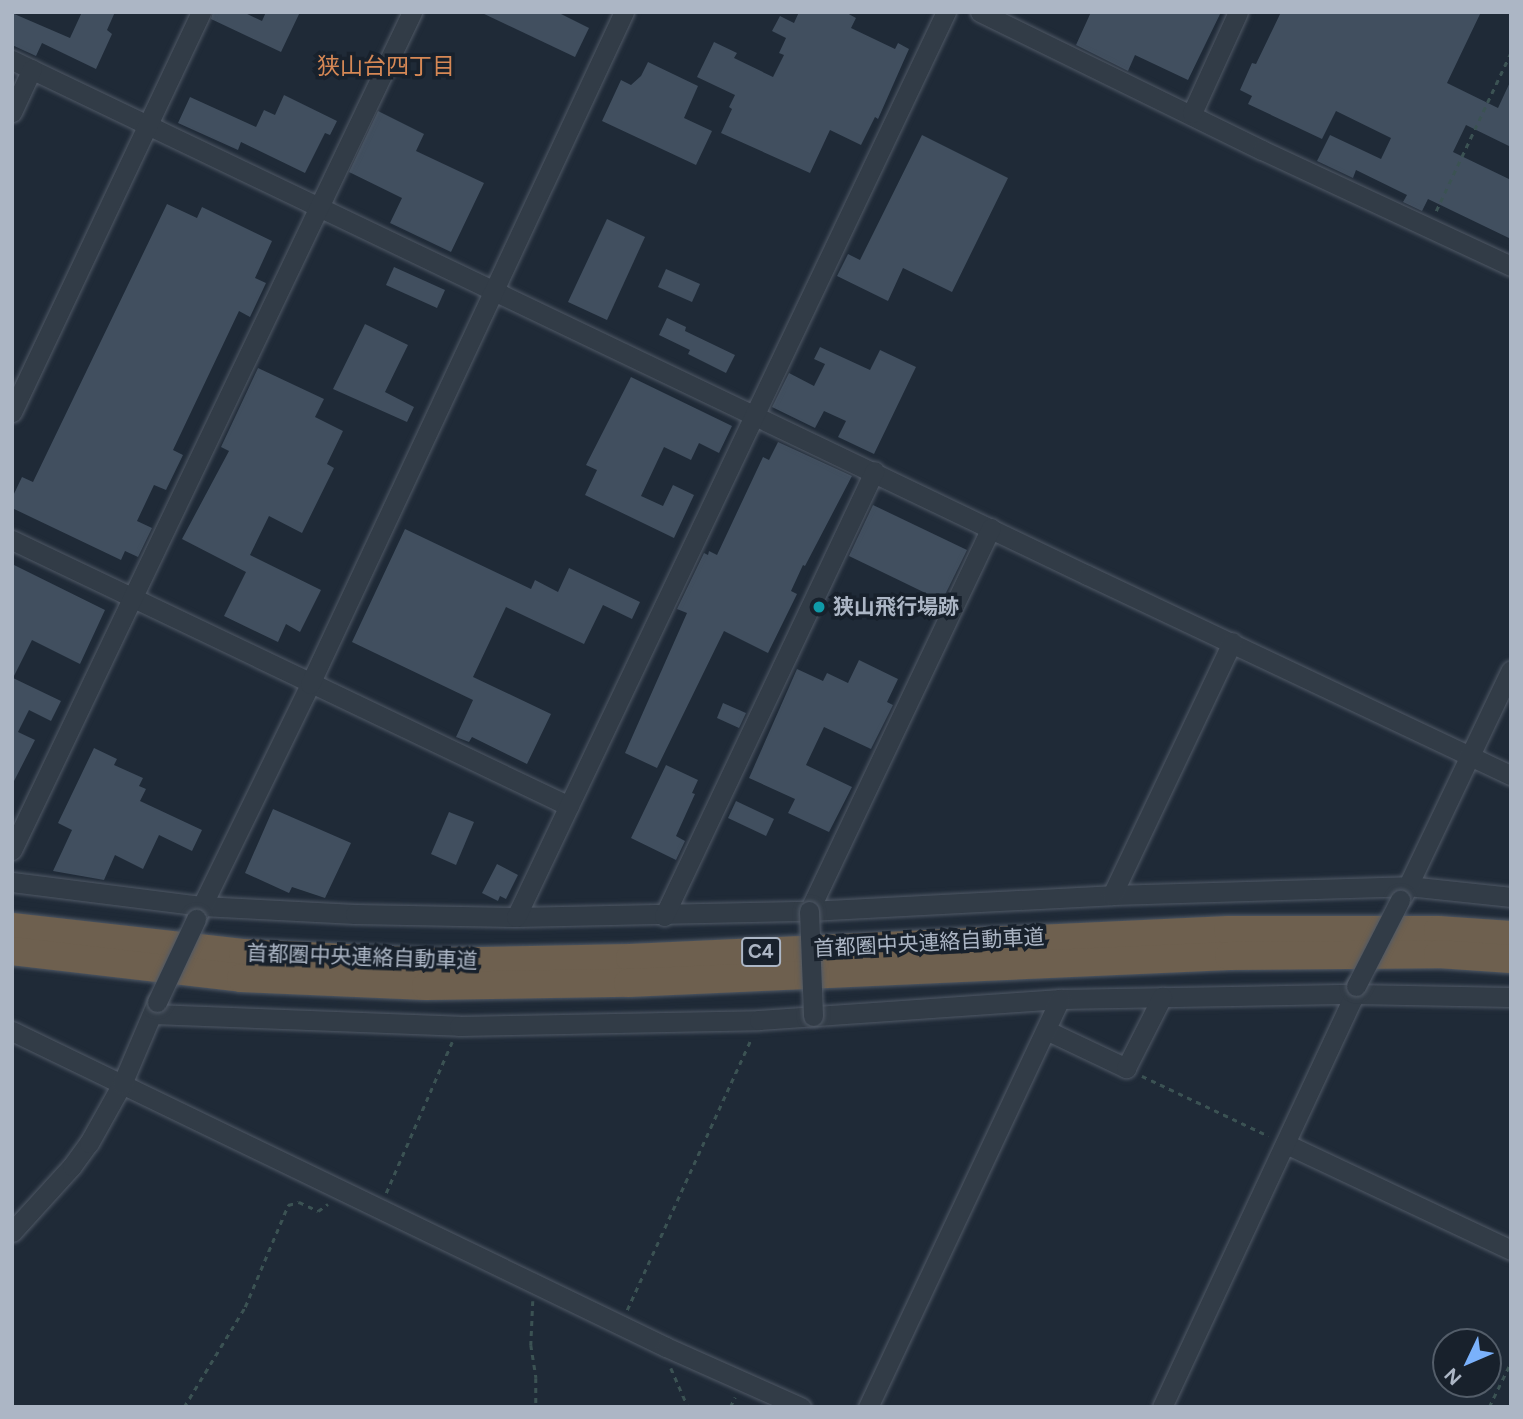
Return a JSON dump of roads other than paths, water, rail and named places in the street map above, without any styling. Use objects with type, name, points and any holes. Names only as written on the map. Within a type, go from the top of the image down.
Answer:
[{"type":"highway","name":"首都圏中央連絡自動車道","points":[[12,927],[243,953],[428,962],[630,958],[1228,930],[1438,930],[1511,935]]},
{"type":"highway","name":"首都圏中央連絡自動車道","points":[[12,951],[241,978],[426,986],[628,983],[1229,956],[1438,954],[1511,959]]},
{"type":"street","points":[[12,412],[201,12]]},
{"type":"street","points":[[12,850],[412,12]]},
{"type":"street","points":[[12,1232],[72,1166],[122,1084],[199,912],[310,684],[624,12]]},
{"type":"street","points":[[516,918],[946,12]]},
{"type":"street","points":[[981,12],[1192,113],[1262,150],[1511,266]]},
{"type":"street","points":[[1192,113],[1238,12]]},
{"type":"street","points":[[12,60],[1511,775]]},
{"type":"street","points":[[12,112],[32,69]]},
{"type":"street","points":[[664,916],[874,471]]},
{"type":"street","points":[[813,1016],[809,911],[991,528]]},
{"type":"street","points":[[12,540],[569,806]]},
{"type":"street","points":[[1112,895],[1232,642]]},
{"type":"street","points":[[1162,1407],[1356,990],[1511,670]]},
{"type":"street","points":[[12,882],[199,912],[516,918],[809,911],[1112,895],[1404,893],[1511,897]]},
{"type":"street","points":[[155,1008],[459,1026],[759,1020],[1060,999],[1356,990],[1511,997]]},
{"type":"street","points":[[1046,1030],[1126,1068],[1162,997]]},
{"type":"street","points":[[868,1407],[1060,999]]},
{"type":"street","points":[[12,1031],[666,1347],[801,1407]]},
{"type":"street","points":[[1286,1144],[1511,1250]]},
{"type":"place","name":"狭山飛行場跡","points":[[819,607]]},
{"type":"district","name":"狭山台四丁目","points":[[386,66]]}]
